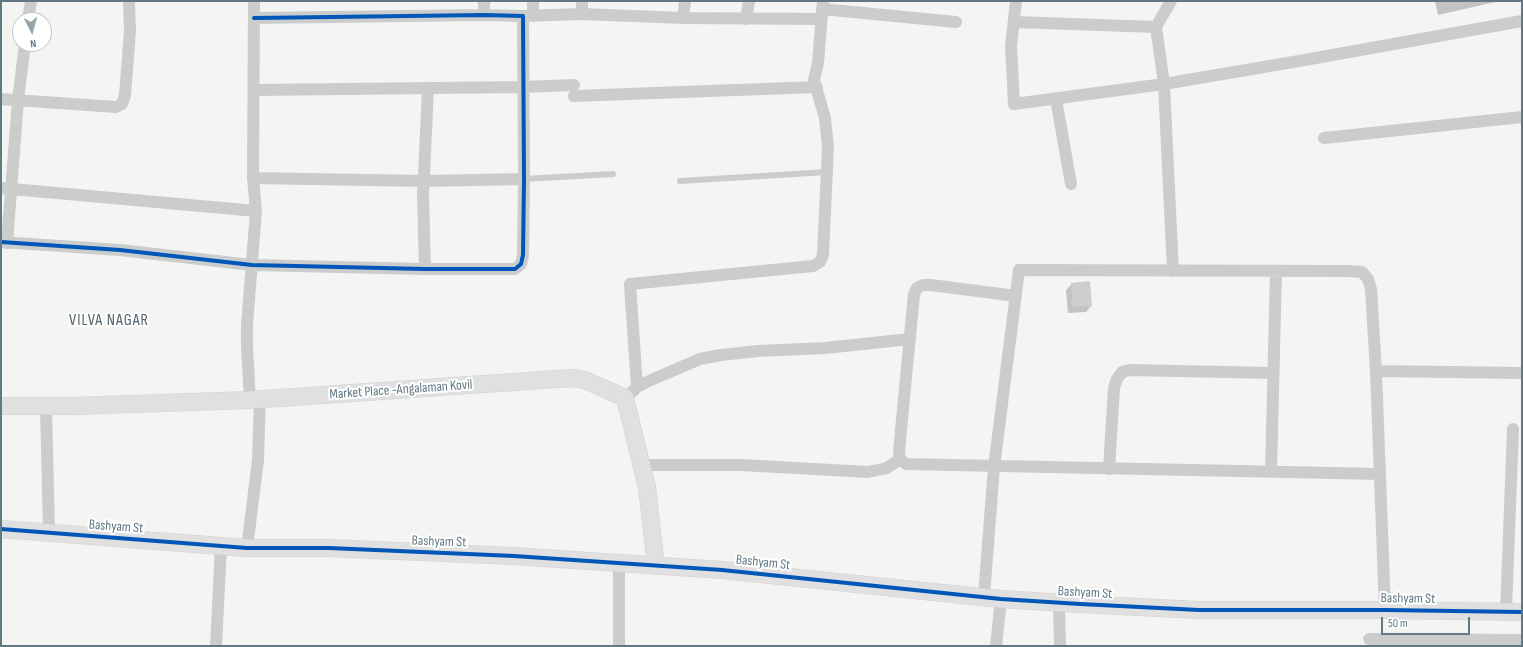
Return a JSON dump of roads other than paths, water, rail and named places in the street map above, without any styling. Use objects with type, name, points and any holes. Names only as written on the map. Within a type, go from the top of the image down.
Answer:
[{"type":"street","points":[[29,12],[31,1]]},
{"type":"street","points":[[1,99],[116,108],[122,104],[125,95],[130,31],[129,1]]},
{"type":"street","points":[[247,548],[258,460],[255,400],[247,340],[256,211],[253,178],[254,1]]},
{"type":"street","points":[[484,1],[484,15]]},
{"type":"street","points":[[24,52],[6,189],[4,243],[120,250],[252,265],[425,269],[515,269],[521,264],[524,179],[523,87],[528,16],[533,1]]},
{"type":"street","points":[[582,1],[582,14]]},
{"type":"street","points":[[683,18],[685,1]]},
{"type":"street","points":[[746,19],[749,1]]},
{"type":"street","points":[[1016,1],[1011,46],[1014,104],[1164,84],[1522,21]]},
{"type":"street","points":[[1171,1],[1156,27],[1164,84],[1173,270]]},
{"type":"street","points":[[254,18],[484,15],[528,16],[582,14],[746,19],[822,10],[956,22]]},
{"type":"street","points":[[656,566],[647,487],[642,465],[631,392],[630,284],[813,266],[820,262],[823,255],[828,147],[825,118],[814,80],[818,63],[822,10]]},
{"type":"street","points":[[1014,22],[1156,27]]},
{"type":"street","points":[[254,90],[523,87],[574,90],[817,87]]},
{"type":"street","points":[[425,269],[424,181],[428,89]]},
{"type":"street","points":[[1056,99],[1071,184]]},
{"type":"street","points":[[1324,138],[1522,117]]},
{"type":"street","points":[[253,178],[424,181],[524,179]]},
{"type":"street","points":[[6,189],[256,211]]},
{"type":"street","points":[[984,596],[994,467],[1020,270],[1346,271],[1362,272],[1368,279],[1370,288],[1376,371],[1385,610]]},
{"type":"street","points":[[1271,472],[1276,271]]},
{"type":"street","points":[[1016,296],[923,285],[917,288],[914,294],[899,451],[900,459],[906,464],[1380,474]]},
{"type":"street","points":[[631,392],[700,359],[720,355],[758,351],[825,348],[910,338]]},
{"type":"street","points":[[1109,469],[1114,388],[1117,379],[1122,372],[1130,370],[1273,373]]},
{"type":"street","points":[[1376,371],[1522,373]]},
{"type":"street","name":"Market Place -Angalaman Kovil","points":[[1,406],[255,400],[572,378],[631,392]]},
{"type":"street","points":[[46,406],[49,533]]},
{"type":"street","points":[[1513,429],[1516,492],[1514,612]]},
{"type":"street","points":[[642,465],[741,465],[868,472],[887,468],[900,459]]},
{"type":"street","name":"Bashyam St","points":[[1,529],[247,548],[329,548],[498,555],[722,570],[1059,603],[1200,610],[1514,612]]},
{"type":"street","points":[[216,646],[221,546]]},
{"type":"street","points":[[619,564],[619,646]]},
{"type":"street","points":[[996,646],[1001,598]]},
{"type":"street","points":[[1059,603],[1060,646]]},
{"type":"street","points":[[1369,639],[1522,640]]},
{"type":"lane","points":[[680,181],[827,172]]},
{"type":"lane","points":[[524,179],[613,174]]},
{"type":"district","name":"VILVA NAGAR","points":[[109,321]]}]
